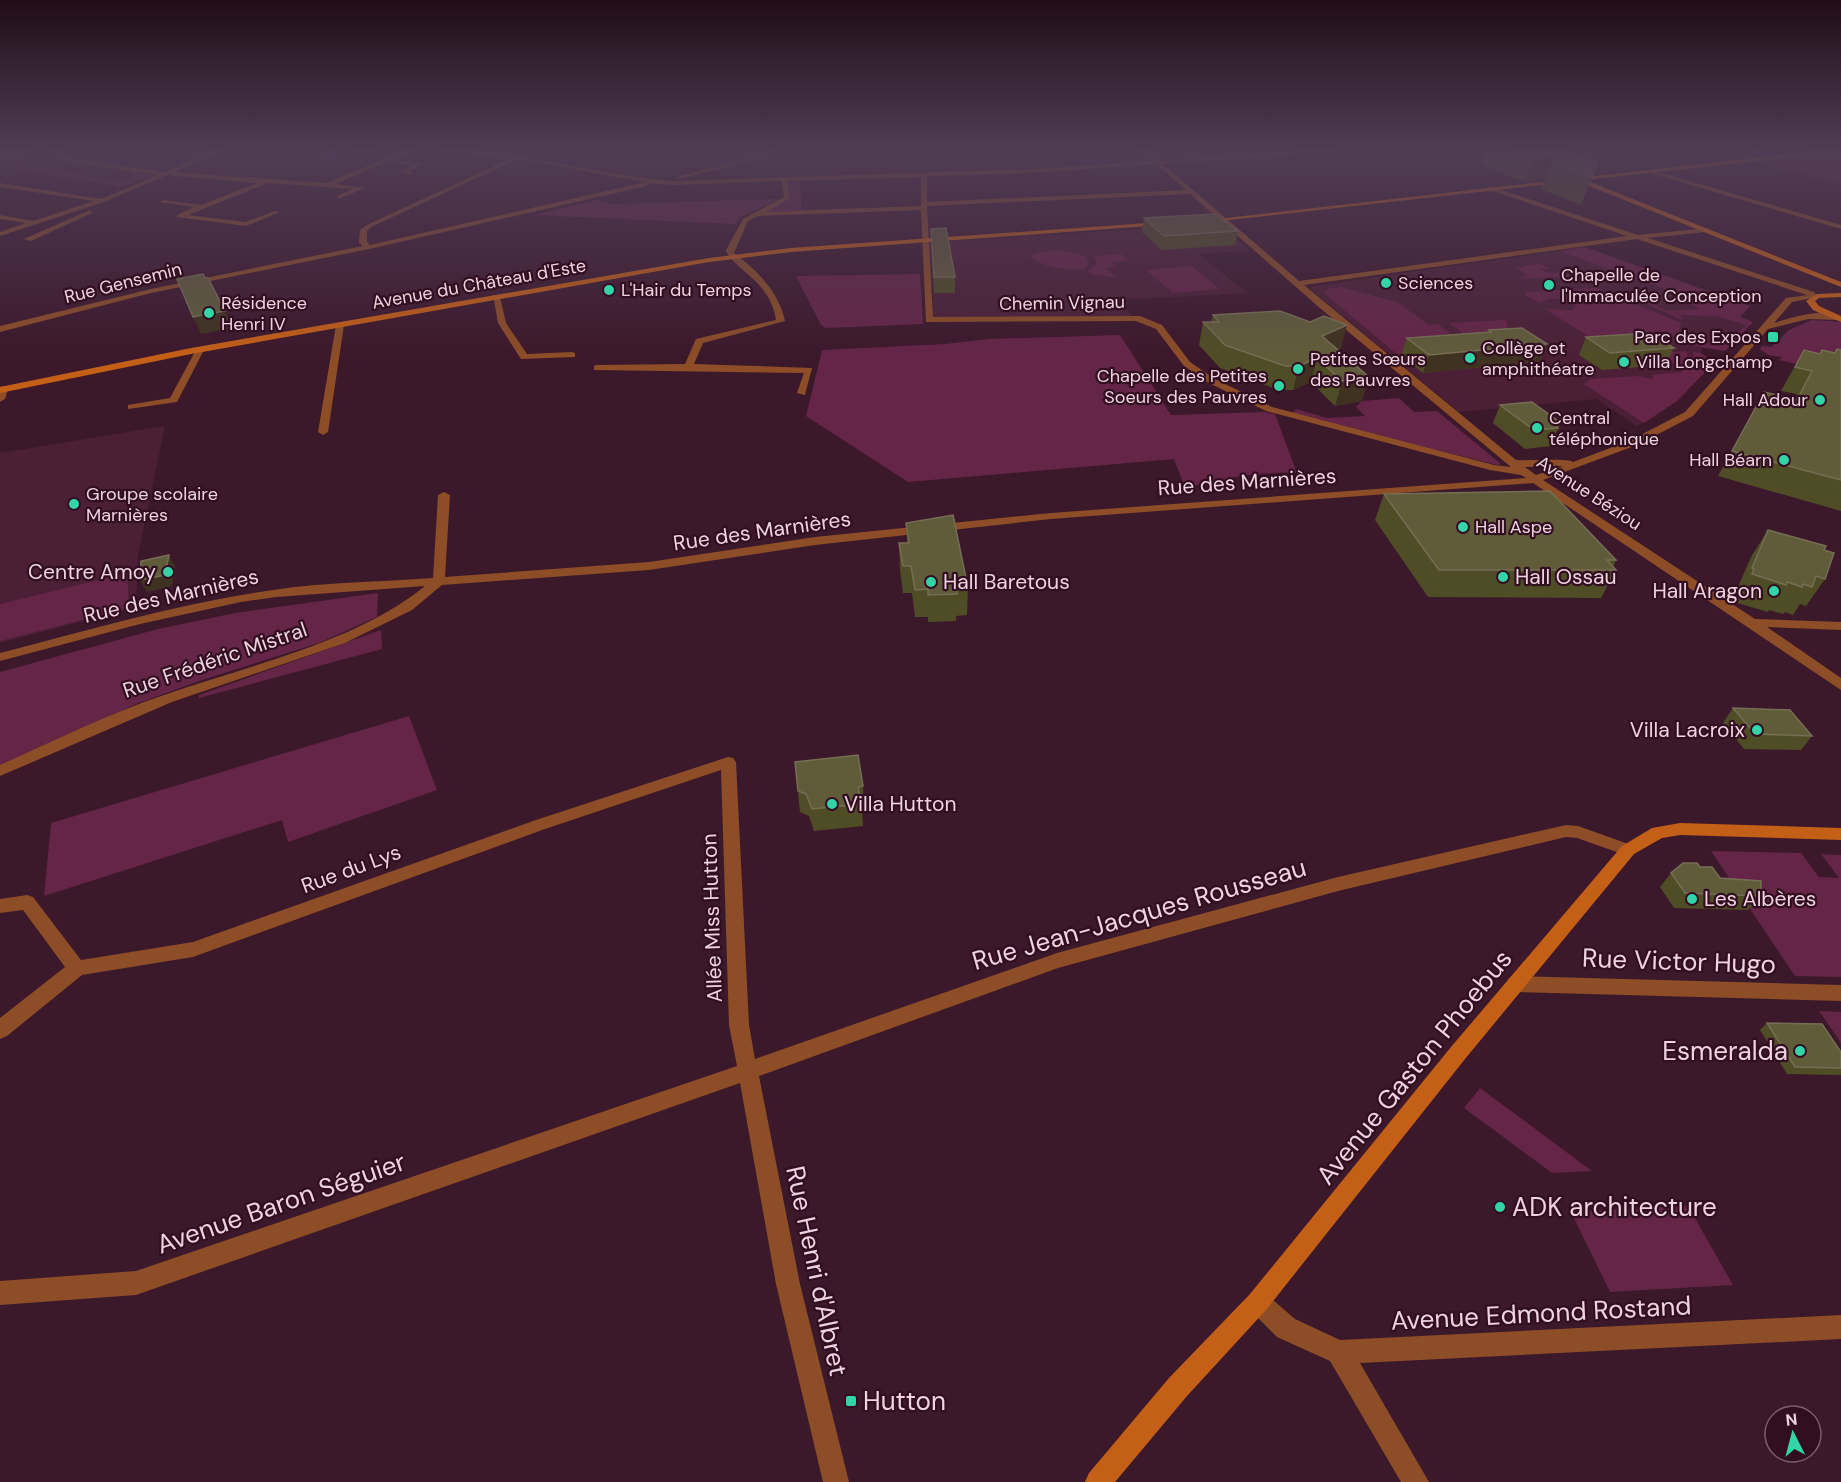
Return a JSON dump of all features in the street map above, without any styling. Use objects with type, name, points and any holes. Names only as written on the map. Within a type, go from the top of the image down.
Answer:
[{"type":"street","points":[[1,217],[33,223]]},
{"type":"street","points":[[0,234],[52,217]]},
{"type":"street","points":[[28,239],[78,217]]},
{"type":"street","points":[[188,217],[246,224],[264,217]]},
{"type":"street","points":[[369,247],[363,243],[363,236],[369,225],[385,217]]},
{"type":"street","name":"Rue Gensemin","points":[[0,329],[163,288],[369,247],[500,217]]},
{"type":"street","points":[[688,367],[699,341],[781,321],[780,309],[771,296],[730,254],[745,220],[750,217]]},
{"type":"street","points":[[923,217],[924,240]]},
{"type":"street","name":"Avenue Béziou","points":[[1221,217],[1297,284],[1524,472],[1753,623],[1841,685]]},
{"type":"street","points":[[1199,222],[1248,217]]},
{"type":"street","points":[[1576,217],[1818,296]]},
{"type":"street","points":[[1673,217],[1840,284]]},
{"type":"street","points":[[1807,217],[1841,227]]},
{"type":"street","name":"Avenue du Château d'Este","points":[[1,393],[200,350],[734,257],[924,240],[1165,224]]},
{"type":"street","points":[[1297,284],[1635,237],[1705,230]]},
{"type":"street","name":"Chemin Vignau","points":[[924,240],[929,320],[1143,319],[1159,327],[1187,364],[1212,381],[1269,410],[1494,468],[1524,472]]},
{"type":"street","points":[[1799,269],[1812,279],[1818,296]]},
{"type":"street","points":[[1513,463],[1539,465],[1592,459],[1633,443],[1689,414],[1789,300],[1841,295]]},
{"type":"street","points":[[1818,296],[1810,301],[1816,308],[1839,318]]},
{"type":"street","points":[[496,297],[502,323],[524,357],[572,355]]},
{"type":"street","points":[[1767,327],[1808,316],[1839,318]]},
{"type":"street","points":[[323,432],[340,325]]},
{"type":"street","points":[[131,407],[174,400],[200,350]]},
{"type":"street","points":[[597,368],[808,369],[802,393]]},
{"type":"street","name":"Rue des Marnières","points":[[0,657],[229,599],[276,593],[638,567],[815,540],[1051,516],[1536,480],[1592,459]]},
{"type":"street","points":[[439,581],[444,495]]},
{"type":"street","name":"Rue Frédéric Mistral","points":[[0,771],[105,723],[167,699],[340,640],[407,607],[439,581]]},
{"type":"street","points":[[1753,623],[1841,626]]},
{"type":"street","name":"Rue du Lys","points":[[0,1029],[77,968],[193,949],[539,825],[728,762]]},
{"type":"street","name":"Allée Miss Hutton","points":[[728,762],[739,1025],[748,1071]]},
{"type":"street","name":"Avenue Gaston Phoebus","points":[[1098,1482],[1178,1387],[1258,1302],[1628,850],[1658,832],[1680,829],[1841,834]]},
{"type":"street","name":"Rue Jean-Jacques Rousseau","points":[[573,1133],[1057,961],[1338,884],[1566,831],[1578,832],[1628,850]]},
{"type":"street","points":[[0,906],[27,902],[77,968]]},
{"type":"street","name":"Rue Victor Hugo","points":[[1516,984],[1841,993]]},
{"type":"street","name":"Rue Henri d'Albret","points":[[748,1071],[788,1284],[836,1482]]},
{"type":"street","name":"Avenue Baron Séguier","points":[[0,1293],[136,1283],[573,1133]]},
{"type":"street","name":"Avenue Edmond Rostand","points":[[1258,1302],[1286,1328],[1339,1352],[1841,1327]]},
{"type":"street","points":[[1339,1352],[1416,1482]]},
{"type":"shaded area","points":[[582,217],[741,217],[736,224]]},
{"type":"shaded area","points":[[1223,227],[1250,251],[1198,254],[1248,293],[1119,300],[1132,316],[932,318],[933,293],[927,243],[1158,228]]},
{"type":"shaded area","points":[[1585,247],[1750,306],[1740,317],[1753,322],[1725,351],[1685,344],[1681,340],[1685,339],[1695,343],[1731,341],[1746,325],[1717,316],[1679,315],[1683,319],[1680,319],[1640,301],[1652,303],[1666,311],[1700,309],[1681,299],[1686,297],[1559,251]]},
{"type":"shaded area","points":[[1062,250],[1086,256],[1088,265],[1085,269],[1079,270],[1064,269],[1048,266],[1029,256],[1039,252]]},
{"type":"shaded area","points":[[1559,251],[1753,322],[1725,351],[1702,348],[1701,353],[1715,362],[1677,401],[1637,426],[1596,399],[1459,412],[1310,289],[1313,286]]},
{"type":"shaded area","points":[[1122,254],[1129,261],[1112,262],[1117,267],[1106,268],[1117,278],[1091,274],[1087,271],[1097,264],[1094,256]]},
{"type":"shaded area","points":[[1535,264],[1551,269],[1540,269],[1544,271],[1571,276],[1524,279],[1520,277],[1529,276],[1516,268]]},
{"type":"shaded area","points":[[1191,266],[1220,289],[1173,293],[1146,270]]},
{"type":"shaded area","points":[[920,274],[923,324],[826,328],[821,325],[796,276]]},
{"type":"shaded area","points":[[1341,287],[1397,302],[1429,325],[1437,324],[1473,349],[1398,355],[1324,293],[1328,289]]},
{"type":"shaded area","points":[[1597,288],[1610,295],[1620,294],[1631,302],[1681,323],[1679,334],[1660,341],[1604,346],[1545,309],[1572,310],[1576,306],[1558,299],[1548,299],[1540,303],[1526,296],[1525,292]]},
{"type":"shaded area","points":[[1504,320],[1507,322],[1507,336],[1479,345],[1449,323]]},
{"type":"shaded area","points":[[1812,320],[1841,322],[1841,373],[1779,360],[1782,357],[1768,355],[1760,349],[1762,346],[1771,347],[1789,330]]},
{"type":"shaded area","points":[[1120,335],[1171,415],[1264,412],[1275,414],[1297,473],[1254,474],[1185,488],[1174,459],[908,482],[806,416],[822,350],[945,344],[989,339]]},
{"type":"shaded area","points":[[1686,351],[1688,356],[1694,357],[1693,352],[1700,353],[1715,362],[1677,401],[1644,423],[1584,384],[1591,379],[1639,376],[1652,379],[1654,377],[1652,375],[1682,372],[1682,369],[1656,353]]},
{"type":"shaded area","points":[[1399,398],[1414,412],[1437,411],[1501,464],[1497,465],[1292,414],[1296,409],[1327,418],[1365,416],[1356,407],[1362,401]]},
{"type":"shaded area","name":"Groupe scolaire Marnières","points":[[165,426],[138,555],[136,607],[0,643],[0,453]]},
{"type":"shaded area","points":[[127,573],[129,608],[0,641],[0,604]]},
{"type":"shaded area","points":[[378,593],[377,617],[319,643],[199,681],[136,704],[0,766],[0,672],[158,629],[235,613]]},
{"type":"shaded area","points":[[381,630],[382,649],[199,698],[199,695]]},
{"type":"shaded area","points":[[409,716],[437,790],[288,842],[282,820],[44,896],[51,823]]},
{"type":"shaded area","points":[[1711,851],[1801,853],[1819,877],[1839,878],[1821,854],[1841,855],[1841,977],[1795,976]]},
{"type":"shaded area","points":[[1819,1011],[1841,1012],[1841,1043]]},
{"type":"shaded area","points":[[1480,1088],[1592,1171],[1552,1173],[1464,1108]]},
{"type":"shaded area","points":[[1688,1206],[1733,1285],[1610,1292],[1571,1212]]},
{"type":"building","points":[[1219,217],[1238,231],[1164,236],[1144,218]]},
{"type":"building","points":[[946,228],[955,277],[934,277],[931,229]]},
{"type":"building","points":[[203,274],[205,278],[208,278],[225,311],[193,317],[177,279]]},
{"type":"building","points":[[1280,311],[1310,322],[1324,316],[1347,325],[1322,336],[1369,377],[1342,381],[1317,358],[1299,366],[1285,366],[1225,345],[1203,322],[1219,322],[1213,315]]},
{"type":"building","points":[[1522,328],[1547,344],[1429,355],[1407,338],[1491,332],[1489,330]]},
{"type":"building","points":[[1648,333],[1674,348],[1610,353],[1586,337]]},
{"type":"building","points":[[1837,349],[1841,350],[1841,480],[1732,451],[1764,392],[1797,400],[1812,371],[1795,367],[1804,350],[1820,354],[1822,350],[1835,353]]},
{"type":"building","points":[[1532,402],[1561,423],[1552,423],[1558,428],[1534,430],[1500,405]]},
{"type":"building","points":[[1550,491],[1616,560],[1607,560],[1616,570],[1439,570],[1384,494]]},
{"type":"building","points":[[953,515],[968,588],[956,588],[957,594],[928,595],[928,589],[915,590],[911,566],[903,566],[899,543],[909,543],[906,523]]},
{"type":"building","points":[[1768,530],[1826,546],[1824,550],[1834,553],[1825,579],[1816,576],[1812,587],[1803,584],[1802,587],[1787,582],[1786,585],[1752,574],[1754,569],[1752,568]]},
{"type":"building","points":[[169,555],[165,575],[140,580],[141,561]]},
{"type":"building","points":[[1733,708],[1790,710],[1812,736],[1755,734]]},
{"type":"building","points":[[858,755],[863,786],[858,787],[861,804],[812,809],[806,794],[798,791],[795,762]]},
{"type":"building","points":[[1683,863],[1697,863],[1700,867],[1712,867],[1720,878],[1761,881],[1761,896],[1685,893],[1671,873]]},
{"type":"building","name":"Esmeralda","points":[[1767,1023],[1822,1024],[1841,1052],[1841,1068],[1795,1067]]},
{"type":"place","name":"Sciences","points":[[1386,283]]},
{"type":"place","name":"Chapelle de l'Immaculée Conception","points":[[1549,285]]},
{"type":"place","name":"L'Hair du Temps","points":[[609,290]]},
{"type":"place","name":"Résidence Henri IV","points":[[209,313]]},
{"type":"place","name":"Parc des Expos","points":[[1773,337]]},
{"type":"place","name":"Collège et amphithéatre","points":[[1470,358]]},
{"type":"place","name":"Villa Longchamp","points":[[1624,362]]},
{"type":"place","name":"Petites Sœurs des Pauvres","points":[[1298,369]]},
{"type":"place","name":"Chapelle des Petites Soeurs des Pauvres","points":[[1279,386]]},
{"type":"place","name":"Hall Adour","points":[[1820,400]]},
{"type":"place","name":"Central téléphonique","points":[[1537,428]]},
{"type":"place","name":"Hall Béarn","points":[[1784,460]]},
{"type":"place","name":"Groupe scolaire Marnières","points":[[74,504]]},
{"type":"place","name":"Hall Aspe","points":[[1463,527]]},
{"type":"place","name":"Centre Amoy","points":[[168,572]]},
{"type":"place","name":"Hall Ossau","points":[[1503,577]]},
{"type":"place","name":"Hall Baretous","points":[[931,582]]},
{"type":"place","name":"Hall Aragon","points":[[1774,591]]},
{"type":"place","name":"Villa Lacroix","points":[[1757,730]]},
{"type":"place","name":"Villa Hutton","points":[[832,804]]},
{"type":"place","name":"Les Albères","points":[[1692,899]]},
{"type":"place","name":"Esmeralda","points":[[1800,1051]]},
{"type":"place","name":"ADK architecture","points":[[1500,1207]]},
{"type":"place","name":"Hutton","points":[[851,1401]]}]
